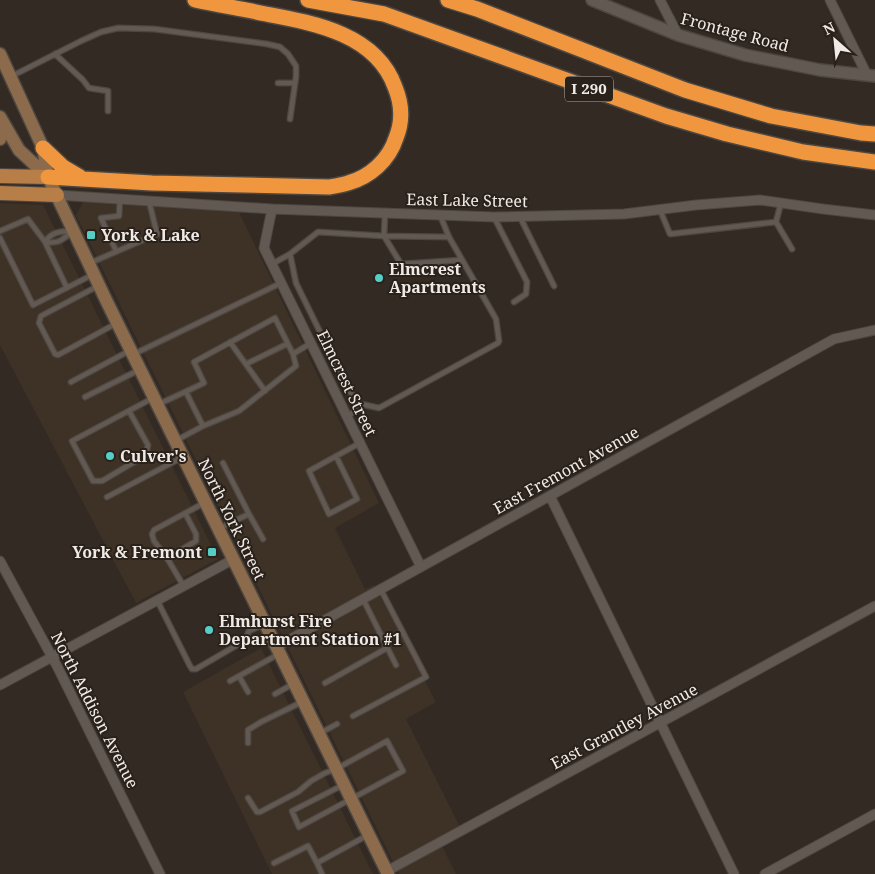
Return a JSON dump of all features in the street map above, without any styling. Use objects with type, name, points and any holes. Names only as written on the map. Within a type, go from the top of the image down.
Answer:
[{"type":"highway","points":[[48,177],[329,187],[348,184],[363,177],[376,168],[388,155],[399,130],[400,106],[392,78],[385,66],[373,53],[358,42],[327,28],[293,19],[195,0]]},
{"type":"highway","name":"I 290","points":[[308,0],[384,14],[666,116],[727,134],[802,152],[875,162]]},
{"type":"highway","name":"I 290","points":[[448,0],[477,9],[685,90],[738,107],[771,116],[861,134],[875,134]]},
{"type":"highway","points":[[43,148],[63,167],[84,179]]},
{"type":"main road","name":"North York Street","points":[[0,54],[43,148],[48,177],[73,231],[388,872]]},
{"type":"main road","name":"North York Street","points":[[0,118],[19,150],[48,177]]},
{"type":"main road","points":[[0,118],[0,139]]},
{"type":"main road","points":[[0,176],[48,177]]},
{"type":"main road","points":[[0,193],[57,195]]},
{"type":"street","name":"Frontage Road","points":[[592,0],[678,35],[745,55],[820,70],[871,76]]},
{"type":"street","points":[[660,0],[678,35]]},
{"type":"street","points":[[830,0],[871,76]]},
{"type":"street","name":"East Lake Street","points":[[57,195],[272,209],[494,217],[624,214],[696,205],[760,200],[875,215]]},
{"type":"street","name":"Elmcrest Street","points":[[272,209],[264,248],[421,567]]},
{"type":"street","name":"East Fremont Avenue","points":[[278,650],[363,599],[834,339],[875,330]]},
{"type":"street","points":[[550,496],[734,874]]},
{"type":"street","points":[[0,685],[156,599],[234,559]]},
{"type":"street","name":"North Addison Avenue","points":[[0,561],[52,656],[160,874]]},
{"type":"street","name":"East Grantley Avenue","points":[[388,872],[875,606]]},
{"type":"street","points":[[765,874],[875,814]]},
{"type":"lane","points":[[11,76],[81,40],[118,28],[154,29],[267,44],[280,47],[288,54],[296,66],[290,119]]},
{"type":"lane","points":[[54,54],[83,80],[88,88],[108,92],[108,111]]},
{"type":"lane","points":[[278,83],[295,83]]},
{"type":"lane","points":[[116,251],[101,218],[119,216],[120,199]]},
{"type":"lane","points":[[117,323],[58,355],[55,354],[39,323],[41,316],[94,274],[116,251],[157,234],[149,201]]},
{"type":"lane","points":[[781,203],[776,222],[792,249]]},
{"type":"lane","points":[[660,210],[670,234],[776,222]]},
{"type":"lane","points":[[385,213],[384,236],[401,264],[462,260]]},
{"type":"lane","points":[[290,254],[296,283],[349,391],[361,404],[379,408],[499,341],[496,319],[449,237],[440,215]]},
{"type":"lane","points":[[494,217],[527,282],[526,294],[514,302]]},
{"type":"lane","points":[[520,217],[554,286]]},
{"type":"lane","points":[[0,231],[28,219],[45,242],[67,288]]},
{"type":"lane","points":[[45,242],[54,243],[73,231]]},
{"type":"lane","points":[[45,242],[49,235],[57,232],[73,231]]},
{"type":"lane","points":[[272,264],[290,254],[318,232],[449,237]]},
{"type":"lane","points":[[0,238],[32,305],[94,274]]},
{"type":"lane","points":[[70,382],[281,283]]},
{"type":"lane","points":[[129,410],[148,445],[146,455],[102,481],[93,481],[72,442],[129,410],[186,392],[204,383],[194,362],[275,318],[293,354],[296,366],[239,412],[203,426],[175,440]]},
{"type":"lane","points":[[230,342],[266,391]]},
{"type":"lane","points":[[293,354],[311,343]]},
{"type":"lane","points":[[246,364],[287,344]]},
{"type":"lane","points":[[85,397],[140,370]]},
{"type":"lane","points":[[186,392],[203,426]]},
{"type":"lane","points":[[348,418],[361,404]]},
{"type":"lane","points":[[336,456],[357,500],[329,514],[309,471],[336,456],[360,443]]},
{"type":"lane","points":[[107,497],[183,456]]},
{"type":"lane","points":[[223,463],[262,539]]},
{"type":"lane","points":[[183,585],[154,541],[152,534],[154,530],[205,502]]},
{"type":"lane","points":[[167,558],[196,541],[196,534],[186,513]]},
{"type":"lane","points":[[218,529],[249,514]]},
{"type":"lane","points":[[353,716],[426,678],[381,589]]},
{"type":"lane","points":[[156,599],[192,669],[196,669],[239,644],[246,638],[249,631],[265,623]]},
{"type":"lane","points":[[363,599],[396,665]]},
{"type":"lane","points":[[325,683],[387,648]]},
{"type":"lane","points":[[230,680],[240,676],[278,650]]},
{"type":"lane","points":[[240,676],[248,692]]},
{"type":"lane","points":[[276,694],[294,684]]},
{"type":"lane","points":[[248,742],[248,730],[303,701]]},
{"type":"lane","points":[[319,734],[337,724]]},
{"type":"lane","points":[[248,798],[254,809],[260,812],[298,792],[311,781],[325,773],[336,769],[387,740],[403,771],[300,827],[292,811],[344,784]]},
{"type":"lane","points":[[317,863],[369,835]]},
{"type":"lane","points":[[274,864],[308,846],[322,874]]},
{"type":"shaded area","points":[[84,201],[239,212],[379,503],[335,528],[365,589],[374,585],[436,702],[406,719],[464,835],[442,846],[456,874],[399,874],[76,215]]},
{"type":"shaded area","points":[[0,203],[43,205],[218,559],[136,603],[0,345]]},
{"type":"shaded area","points":[[261,648],[373,874],[272,874],[183,692]]},
{"type":"place","name":"York & Lake","points":[[91,235]]},
{"type":"place","name":"Elmcrest Apartments","points":[[379,278]]},
{"type":"place","name":"Culver's","points":[[110,456]]},
{"type":"place","name":"York & Fremont","points":[[212,552]]},
{"type":"place","name":"Elmhurst Fire Department Station #1","points":[[209,630]]}]
